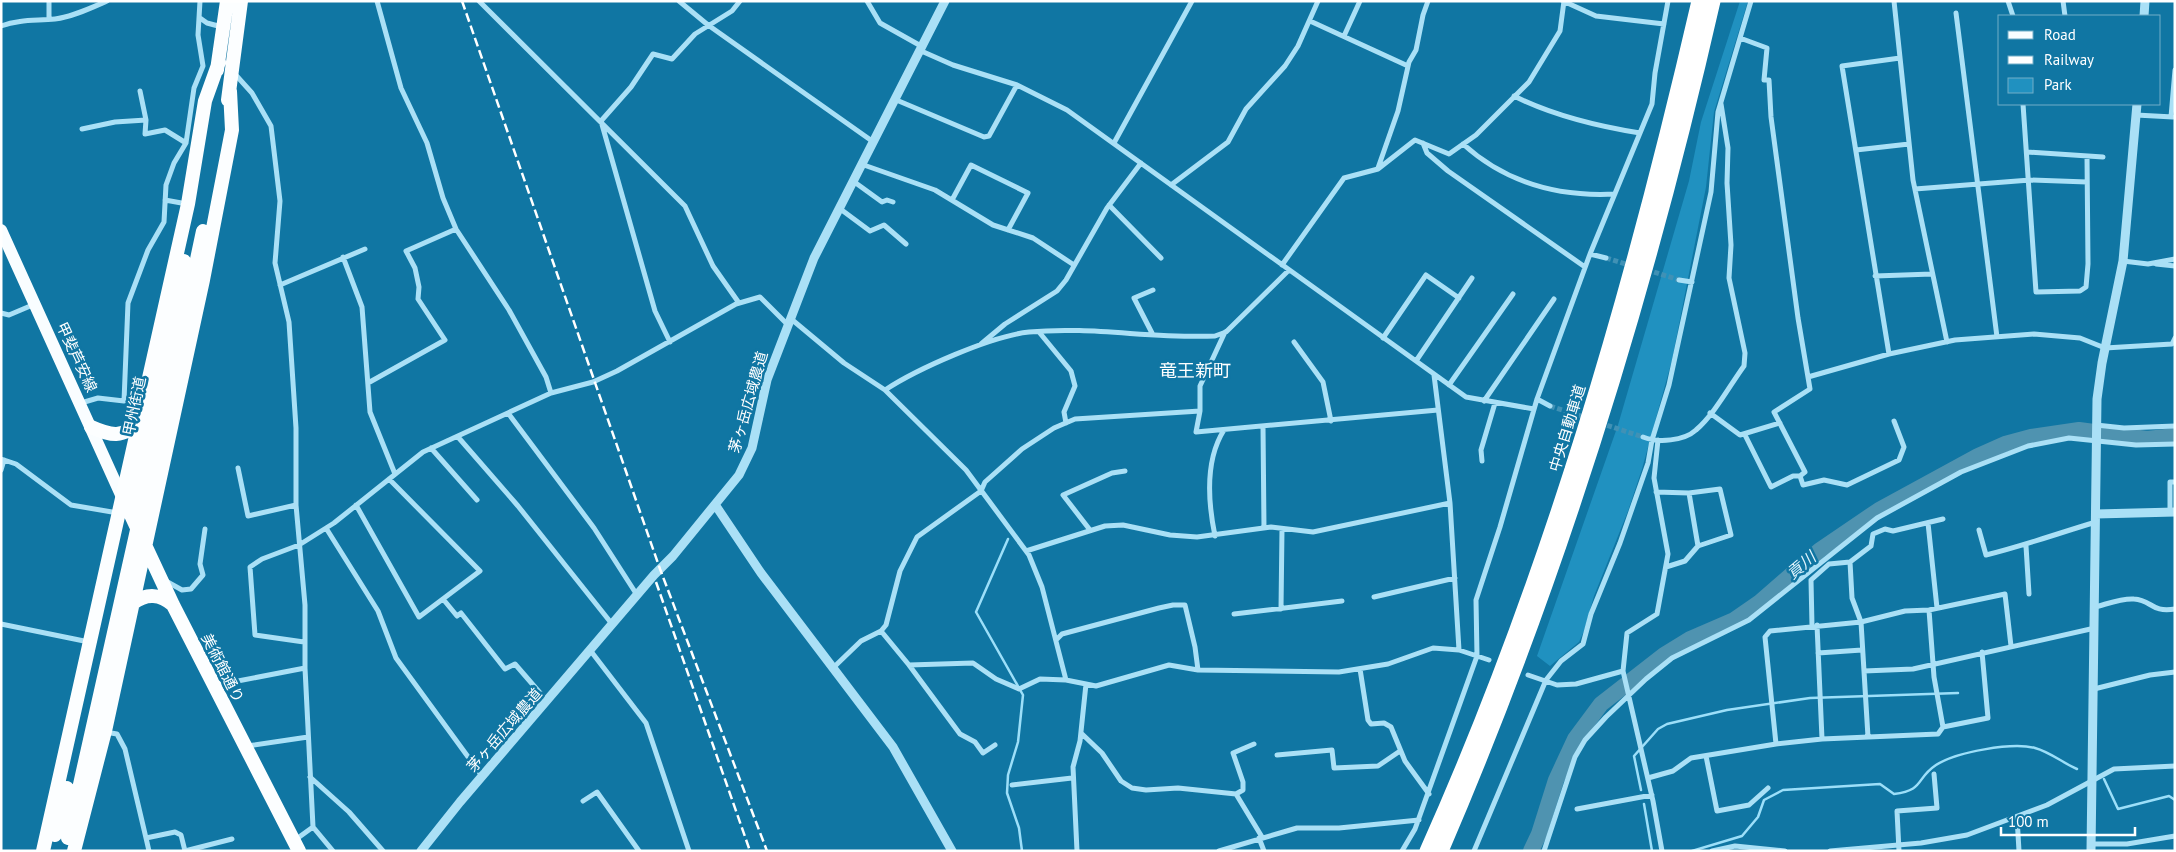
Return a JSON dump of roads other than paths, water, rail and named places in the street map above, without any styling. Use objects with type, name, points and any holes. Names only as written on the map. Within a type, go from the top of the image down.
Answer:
[{"type":"highway","name":"甲州街道","points":[[190,262],[227,1]]},
{"type":"highway","name":"甲州街道","points":[[67,818],[190,262],[230,91],[241,1]]},
{"type":"highway","name":"中央自動車道","points":[[1427,851],[1486,711],[1566,490],[1628,282],[1686,58],[1698,1]]},
{"type":"highway","name":"中央自動車道","points":[[1441,851],[1522,650],[1580,485],[1640,287],[1714,1]]},
{"type":"highway","points":[[42,851],[188,204],[205,101],[219,62]]},
{"type":"highway","name":"甲州街道","points":[[74,851],[105,732],[184,372],[232,130],[230,91]]},
{"type":"highway","points":[[91,427],[106,434],[121,435],[133,428],[138,419]]},
{"type":"highway","name":"美術館通り","points":[[122,497],[173,605],[296,846]]},
{"type":"highway","points":[[133,603],[149,596],[159,596],[173,605]]},
{"type":"highway","points":[[51,851],[67,818]]},
{"type":"highway","points":[[64,851],[67,818]]},
{"type":"main road","name":"甲斐芦安線","points":[[1,230],[122,497]]},
{"type":"street","points":[[49,1],[49,18]]},
{"type":"street","points":[[1,26],[24,19],[49,18],[87,10],[107,1]]},
{"type":"street","points":[[80,403],[98,398],[124,401],[128,303],[148,250],[164,222],[166,185],[174,163],[186,144],[194,88],[203,66],[198,35],[200,1]]},
{"type":"street","points":[[377,1],[401,88],[427,143],[443,198],[456,229],[509,310],[546,377],[551,393]]},
{"type":"street","points":[[479,1],[602,121],[684,206],[713,266],[739,303]]},
{"type":"street","points":[[679,1],[708,25],[872,141]]},
{"type":"street","points":[[602,121],[631,87],[653,54],[672,59],[690,38],[732,11],[740,1]]},
{"type":"street","points":[[867,1],[880,23],[920,48],[953,65],[1017,85],[1067,110],[1466,397],[1534,409]]},
{"type":"street","name":"茅ヶ岳広域農道","points":[[421,851],[482,776],[637,594],[716,506],[740,475],[752,448],[767,380],[788,321],[814,258],[945,1]]},
{"type":"street","points":[[1114,143],[1192,1]]},
{"type":"street","points":[[1171,185],[1228,142],[1246,109],[1285,66],[1298,46],[1318,1]]},
{"type":"street","points":[[1344,36],[1360,1]]},
{"type":"street","points":[[1378,169],[1398,111],[1408,66],[1416,50],[1423,15],[1428,1]]},
{"type":"street","points":[[1282,265],[1344,178],[1378,169],[1415,140],[1449,154],[1476,135],[1529,82],[1555,42],[1560,31],[1563,1],[1596,16],[1664,24]]},
{"type":"street","points":[[1402,851],[1419,820],[1477,656],[1476,600],[1537,399],[1590,254],[1652,104],[1668,1]]},
{"type":"street","points":[[1474,851],[1546,682],[1561,661],[1583,644],[1586,638],[1591,614],[1620,543],[1648,463],[1669,385],[1711,192],[1718,112],[1751,1]]},
{"type":"street","points":[[1894,1],[1915,188],[1947,342]]},
{"type":"street","points":[[2008,1],[2013,15]]},
{"type":"street","points":[[2063,1],[2064,15]]},
{"type":"street","points":[[2144,15],[2145,1]]},
{"type":"street","points":[[1956,13],[1997,337]]},
{"type":"street","points":[[200,18],[207,23],[224,27]]},
{"type":"street","points":[[1310,20],[1408,66]]},
{"type":"street","points":[[1740,38],[1767,48],[1764,80],[1769,80],[1771,117],[1798,318],[1810,389],[1774,412],[1805,472],[1800,476],[1793,476],[1771,487],[1745,435]]},
{"type":"street","points":[[1889,354],[1842,66],[1900,58]]},
{"type":"street","points":[[2136,115],[2173,117],[2175,70]]},
{"type":"street","points":[[232,71],[252,93],[271,126],[280,201],[275,263],[290,330],[296,428],[296,505],[305,605],[304,668],[313,827],[333,851]]},
{"type":"street","points":[[894,99],[984,138],[989,136],[1017,85]]},
{"type":"street","points":[[140,91],[146,120],[145,134],[165,130],[186,144]]},
{"type":"street","points":[[1514,96],[1532,105],[1571,119],[1640,133]]},
{"type":"street","points":[[1643,437],[1655,440],[1689,434],[1696,430],[1744,366],[1745,353],[1729,278],[1731,245],[1727,183],[1728,148],[1721,104]]},
{"type":"street","points":[[2023,105],[2030,180],[2036,292],[2080,291],[2086,287],[2087,156]]},
{"type":"street","points":[[2137,105],[2124,261],[2105,348],[2097,400],[2091,847],[2128,844],[2175,836]]},
{"type":"street","points":[[82,129],[115,122],[146,120]]},
{"type":"street","points":[[602,121],[655,311],[670,342]]},
{"type":"street","points":[[1423,143],[1427,153],[1448,171],[1586,266]]},
{"type":"street","points":[[1463,144],[1477,157],[1519,181],[1570,194],[1615,194]]},
{"type":"street","points":[[1856,150],[1909,144]]},
{"type":"street","points":[[2027,152],[2103,157]]},
{"type":"street","points":[[976,348],[1005,324],[1057,291],[1109,205],[1141,163]]},
{"type":"street","points":[[861,164],[935,190],[993,224],[1033,238],[1074,264]]},
{"type":"street","points":[[952,200],[971,165],[1028,193],[1008,230]]},
{"type":"street","points":[[1915,188],[2030,180],[2087,182]]},
{"type":"street","points":[[853,181],[882,202],[887,200],[893,202]]},
{"type":"street","points":[[165,200],[188,204]]},
{"type":"street","points":[[1109,205],[1161,258]]},
{"type":"street","points":[[839,208],[870,231],[884,225],[906,244]]},
{"type":"street","points":[[368,383],[445,340],[418,298],[419,287],[415,268],[406,251],[456,229]]},
{"type":"street","points":[[280,285],[365,249]]},
{"type":"street","points":[[1590,254],[1606,258]]},
{"type":"street","points":[[343,258],[362,307],[370,412],[395,474]]},
{"type":"street","points":[[2148,264],[2175,259]]},
{"type":"street","points":[[2124,261],[2175,266]]},
{"type":"street","points":[[1289,270],[1226,332],[1200,386],[1200,411],[1196,432],[1438,410]]},
{"type":"street","points":[[1875,276],[1932,274]]},
{"type":"street","points":[[1383,338],[1426,276],[1459,298]]},
{"type":"street","points":[[1416,362],[1472,278]]},
{"type":"street","points":[[1679,280],[1692,282]]},
{"type":"street","points":[[1152,290],[1134,298],[1153,335]]},
{"type":"street","points":[[1449,385],[1513,294]]},
{"type":"street","points":[[304,642],[255,635],[250,567],[262,559],[299,545],[326,528],[423,452],[551,393],[593,382],[617,371],[739,303],[760,297],[788,321],[844,363],[886,390],[966,470],[982,490],[1026,551],[1042,587],[1066,680]]},
{"type":"street","points":[[1484,401],[1554,299]]},
{"type":"street","points":[[1,313],[9,315],[35,304]]},
{"type":"street","points":[[886,390],[906,376],[1008,337],[1039,332],[1215,336],[1226,332]]},
{"type":"street","points":[[1039,332],[1071,371],[1075,386],[1064,412],[1066,423]]},
{"type":"street","points":[[1808,377],[1889,354],[1947,342],[1997,337],[2034,334],[2064,335],[2080,338],[2105,348],[2174,343]]},
{"type":"street","points":[[1294,342],[1323,382],[1331,421]]},
{"type":"street","points":[[1434,375],[1450,503],[1459,650]]},
{"type":"street","points":[[1537,399],[1550,406]]},
{"type":"street","points":[[1482,461],[1481,450],[1495,403]]},
{"type":"street","points":[[834,667],[861,641],[881,631],[886,625],[900,570],[917,537],[982,490],[985,482],[1022,450],[1054,428],[1066,423],[1096,416],[1142,416],[1200,411]]},
{"type":"street","points":[[508,413],[594,528],[637,594]]},
{"type":"street","points":[[1710,413],[1740,436],[1780,423]]},
{"type":"street","points":[[1800,476],[1804,485],[1824,480],[1848,485],[1899,460],[1904,447],[1894,421]]},
{"type":"street","points":[[2096,425],[2124,428],[2175,426]]},
{"type":"street","points":[[1263,426],[1264,528]]},
{"type":"street","points":[[1215,536],[1209,508],[1210,483],[1216,442],[1224,430]]},
{"type":"street","points":[[458,436],[524,513],[612,624]]},
{"type":"street","points":[[1544,851],[1575,757],[1585,740],[1630,694],[1672,658],[1749,620],[1858,532],[1894,508],[1961,472],[2028,446],[2069,438],[2136,445],[2175,444]]},
{"type":"street","points":[[1655,440],[1654,478],[1668,554],[1656,614],[1627,634],[1623,671],[1630,694],[1652,795],[1662,851]]},
{"type":"street","points":[[431,448],[476,500]]},
{"type":"street","points":[[1,470],[2,460],[16,464],[71,504],[119,513]]},
{"type":"street","points":[[238,468],[248,516],[296,505]]},
{"type":"street","points":[[1090,530],[1064,496],[1112,473],[1126,471]]},
{"type":"street","points":[[356,505],[419,617],[480,571],[389,479]]},
{"type":"street","points":[[1979,530],[1986,555],[2026,546],[2096,518],[2172,512],[2170,482],[2175,482]]},
{"type":"street","points":[[1656,492],[1689,494],[1720,489],[1731,535],[1698,546],[1685,561],[1666,567]]},
{"type":"street","points":[[1689,494],[1698,546]]},
{"type":"street","points":[[1026,551],[1105,526],[1123,525],[1170,535],[1197,537],[1264,528],[1313,532],[1450,503]]},
{"type":"street","points":[[716,506],[761,574],[834,667],[893,748],[952,851]]},
{"type":"street","points":[[1822,739],[1818,653],[1810,580],[1829,564],[1850,562],[1871,546],[1874,534],[1885,529],[1893,531],[1942,519]]},
{"type":"street","points":[[1928,523],[1937,608]]},
{"type":"street","points":[[326,528],[378,611],[396,658],[482,776]]},
{"type":"street","points":[[161,580],[171,582],[182,590],[191,589],[203,575],[200,564],[205,529]]},
{"type":"street","points":[[1281,609],[1282,529]]},
{"type":"street","points":[[2026,546],[2029,594]]},
{"type":"street","points":[[1850,562],[1852,598],[1861,622],[1868,737]]},
{"type":"street","points":[[1374,597],[1455,578]]},
{"type":"street","points":[[1776,744],[1765,637],[1770,631],[1861,622],[1905,611],[1929,610],[2005,594],[2011,646]]},
{"type":"street","points":[[2095,607],[2132,598],[2143,601],[2156,609],[2175,609]]},
{"type":"street","points":[[443,599],[457,616],[461,613],[505,669],[515,664],[547,701]]},
{"type":"street","points":[[1234,614],[1342,601]]},
{"type":"street","points":[[1056,640],[1062,634],[1173,604],[1184,605],[1195,647],[1198,670]]},
{"type":"street","points":[[1929,610],[1933,664],[1943,727]]},
{"type":"street","points":[[1,624],[90,643]]},
{"type":"street","points":[[1864,671],[1912,669],[2095,628]]},
{"type":"street","points":[[881,631],[960,734],[975,742],[982,753],[995,745]]},
{"type":"street","points":[[909,666],[973,663],[996,679],[1019,689],[1040,679],[1066,680],[1096,686],[1169,665],[1198,670],[1339,672],[1360,670],[1388,664],[1433,648],[1459,650],[1489,660]]},
{"type":"street","points":[[590,650],[646,723],[689,851]]},
{"type":"street","points":[[1818,653],[1862,650]]},
{"type":"street","points":[[1648,778],[1673,771],[1691,758],[1776,744],[1822,739],[1938,734],[1943,727],[1988,718],[1982,652]]},
{"type":"street","points":[[214,686],[304,668]]},
{"type":"street","points":[[1360,670],[1368,720],[1371,724],[1384,723],[1390,727],[1405,761],[1428,794]]},
{"type":"street","points":[[1528,675],[1557,685],[1576,684],[1623,671]]},
{"type":"street","points":[[2094,689],[2150,675],[2175,672]]},
{"type":"street","points":[[1077,851],[1072,767],[1081,733],[1086,684]]},
{"type":"street","points":[[105,732],[117,734],[125,749],[149,851]]},
{"type":"street","points":[[1081,733],[1102,753],[1121,781],[1132,788],[1146,790],[1178,788],[1236,794],[1242,790],[1243,782],[1234,753],[1254,744]]},
{"type":"street","points":[[245,746],[308,737]]},
{"type":"street","points":[[1277,755],[1332,750],[1334,768],[1378,766],[1400,751]]},
{"type":"street","points":[[1706,756],[1717,811],[1749,805],[1768,788]]},
{"type":"street","points":[[1830,851],[1899,848],[1967,835],[2047,804],[2114,769],[2175,766]]},
{"type":"street","points":[[1899,848],[1897,811],[1937,808],[1934,774]]},
{"type":"street","points":[[310,778],[349,812],[383,851]]},
{"type":"street","points":[[1012,785],[1072,778]]},
{"type":"street","points":[[583,801],[597,792],[638,850]]},
{"type":"street","points":[[1236,794],[1261,838],[1264,851]]},
{"type":"street","points":[[1577,809],[1652,795]]},
{"type":"street","points":[[2017,816],[2019,851]]},
{"type":"street","points":[[1220,851],[1296,828],[1339,828],[1419,820]]},
{"type":"street","points":[[296,846],[313,827]]},
{"type":"street","points":[[146,838],[175,832],[181,836],[185,851],[232,838]]},
{"type":"street","points":[[1712,851],[1734,846],[1785,851]]},
{"type":"waterway","name":"貢川","points":[[1531,851],[1539,834],[1556,780],[1575,739],[1601,704],[1664,655],[1690,639],[1734,620],[1760,602],[1820,550],[1879,510],[1978,456],[2005,444],[2031,437],[2079,430],[2147,439],[2175,436]]},
{"type":"waterway","points":[[1008,539],[976,612],[1023,695],[1018,742],[1008,775],[1007,793],[1019,828],[1022,851]]},
{"type":"waterway","points":[[1641,790],[1634,756],[1658,729],[1667,724],[1727,710],[1810,698],[1958,693]]},
{"type":"waterway","points":[[1692,851],[1742,836],[1758,817],[1764,800],[1783,790],[1880,784],[1894,794],[1911,790],[1929,770],[1945,760],[1970,752],[1999,747],[2025,746],[2035,748],[2077,769]]},
{"type":"waterway","points":[[2104,779],[2118,809],[2169,796],[2175,800]]},
{"type":"waterway","points":[[1644,804],[1652,851]]},
{"type":"tunnel","points":[[1606,258],[1629,265]]},
{"type":"tunnel","points":[[1647,270],[1679,280]]},
{"type":"tunnel","points":[[1550,406],[1587,418]]},
{"type":"tunnel","points":[[1600,423],[1643,437]]},
{"type":"railway","points":[[462,1],[660,569],[767,851]]},
{"type":"railway","points":[[656,582],[750,851]]},
{"type":"district","name":"竜王新町","points":[[1195,370]]}]
